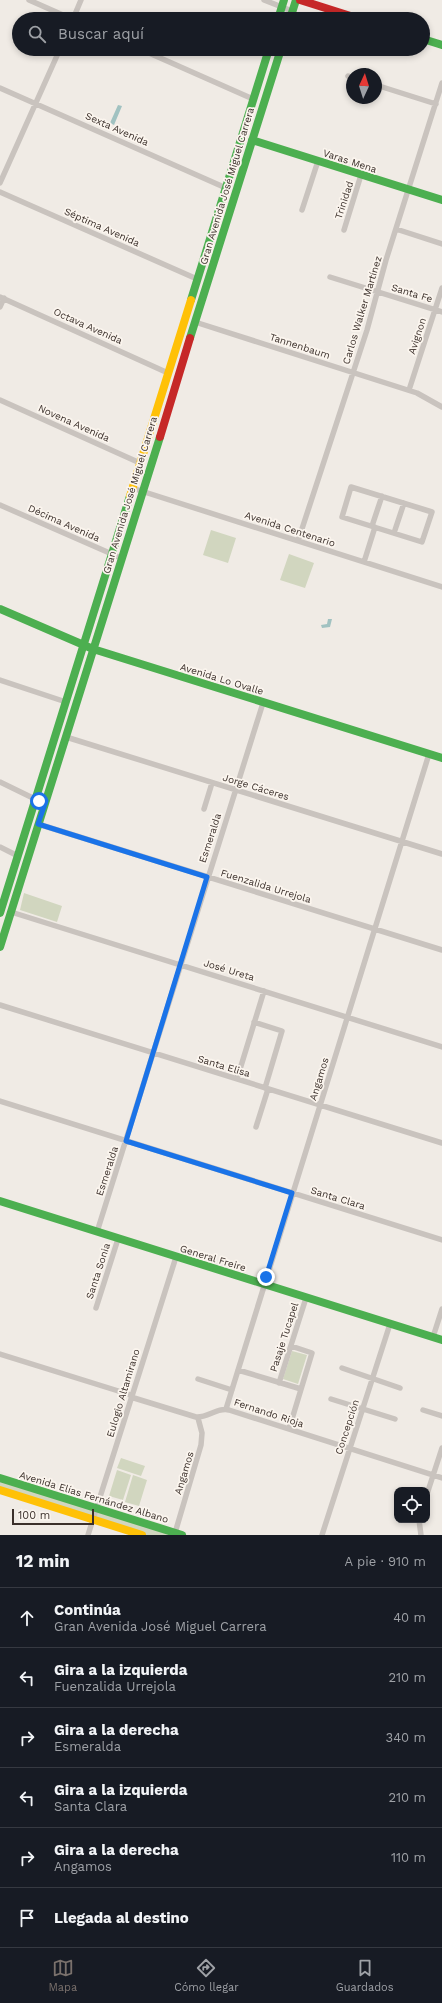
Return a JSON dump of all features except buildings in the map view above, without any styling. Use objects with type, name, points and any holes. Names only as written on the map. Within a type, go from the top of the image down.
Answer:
[{"type":"main road","points":[[292,12],[296,0]]},
{"type":"main road","points":[[300,0],[338,12]]},
{"type":"main road","points":[[430,41],[442,45]]},
{"type":"main road","name":"Gran Avenida José Miguel Carrera","points":[[0,913],[267,56]]},
{"type":"main road","name":"Gran Avenida José Miguel Carrera","points":[[0,947],[2,935],[11,912],[46,801],[279,56]]},
{"type":"main road","points":[[245,126],[248,136],[252,140]]},
{"type":"main road","name":"Varas Mena","points":[[252,140],[442,200]]},
{"type":"main road","points":[[197,279],[205,291]]},
{"type":"main road","name":"Avenida Lo Ovalle","points":[[0,609],[83,646],[442,758]]},
{"type":"main road","points":[[59,725],[60,731],[66,737]]},
{"type":"main road","name":"General Freire","points":[[0,1202],[442,1340]]},
{"type":"main road","name":"Avenida Elías Fernández Albano","points":[[0,1478],[178,1534]]},
{"type":"main road","points":[[9,1481],[3,1491],[142,1535]]},
{"type":"street","points":[[29,0],[56,12]]},
{"type":"street","points":[[75,12],[81,0]]},
{"type":"street","points":[[264,0],[283,4]]},
{"type":"street","points":[[0,183],[57,56]]},
{"type":"street","points":[[156,56],[253,99]]},
{"type":"street","name":"Carlos Walker Martínez","points":[[298,541],[353,372],[442,83]]},
{"type":"street","points":[[382,87],[436,104]]},
{"type":"street","name":"Sexta Avenida","points":[[0,88],[226,188]]},
{"type":"street","points":[[302,210],[318,161]]},
{"type":"street","name":"Trinidad","points":[[344,230],[361,175]]},
{"type":"street","name":"Séptima Avenida","points":[[0,192],[197,279]]},
{"type":"street","points":[[396,230],[442,244]]},
{"type":"street","name":"Santa Fe","points":[[330,277],[442,312]]},
{"type":"street","name":"Avignon","points":[[409,390],[442,288]]},
{"type":"street","points":[[0,307],[2,297]]},
{"type":"street","name":"Octava Avenida","points":[[2,297],[168,372]]},
{"type":"street","name":"Tannenbaum","points":[[195,322],[409,390],[422,395],[442,407]]},
{"type":"street","name":"Novena Avenida","points":[[0,400],[140,463]]},
{"type":"street","points":[[352,487],[404,503],[432,512],[422,542],[342,517],[352,487]]},
{"type":"street","name":"Avenida Centenario","points":[[132,488],[442,587]]},
{"type":"street","points":[[364,562],[382,496]]},
{"type":"street","points":[[394,533],[404,503]]},
{"type":"street","name":"Décima Avenida","points":[[0,505],[121,558]]},
{"type":"street","points":[[0,680],[66,702]]},
{"type":"street","name":"Esmeralda","points":[[97,1232],[179,964],[263,703]]},
{"type":"street","name":"Jorge Cáceres","points":[[66,737],[442,854]]},
{"type":"street","name":"Angamos","points":[[226,1409],[292,1193],[403,842],[429,754]]},
{"type":"street","points":[[0,782],[36,800],[46,801]]},
{"type":"street","points":[[204,809],[212,783]]},
{"type":"street","name":"Fuenzalida Urrejola","points":[[38,824],[442,950]]},
{"type":"street","points":[[0,847],[18,856]]},
{"type":"street","name":"José Ureta","points":[[11,912],[442,1047]]},
{"type":"street","points":[[237,1079],[264,991]]},
{"type":"street","name":"Santa Elisa","points":[[0,1005],[442,1143]]},
{"type":"street","points":[[254,1022],[282,1031],[256,1127]]},
{"type":"street","name":"Santa Clara","points":[[0,1101],[442,1240]]},
{"type":"street","name":"Santa Sonia","points":[[96,1308],[118,1239]]},
{"type":"street","name":"Eulogio Altamirano","points":[[88,1535],[176,1256]]},
{"type":"street","name":"Pasaje Tucapel","points":[[279,1383],[306,1298]]},
{"type":"street","points":[[433,1337],[442,1309]]},
{"type":"street","name":"Concepción","points":[[322,1535],[390,1324]]},
{"type":"street","points":[[289,1429],[312,1353],[291,1346]]},
{"type":"street","points":[[0,1354],[198,1418]]},
{"type":"street","points":[[342,1368],[400,1388]]},
{"type":"street","points":[[238,1370],[301,1389]]},
{"type":"street","points":[[198,1379],[232,1390]]},
{"type":"street","points":[[331,1399],[395,1419]]},
{"type":"street","name":"Fernando Rioja","points":[[198,1418],[220,1409],[226,1409],[442,1478]]},
{"type":"street","points":[[423,1410],[442,1416]]},
{"type":"street","name":"Angamos","points":[[178,1534],[201,1445],[202,1433],[198,1418]]},
{"type":"street","points":[[429,1487],[442,1448]]},
{"type":"street","points":[[419,1523],[421,1535]]},
{"type":"green space","points":[[211,530],[236,538],[228,563],[203,555]]},
{"type":"green space","points":[[289,554],[314,563],[305,588],[280,580]]},
{"type":"green space","points":[[24,893],[62,906],[57,922],[20,910]]},
{"type":"green space","points":[[292,1351],[307,1355],[298,1384],[283,1379]]},
{"type":"green space","points":[[121,1458],[145,1466],[141,1476],[117,1468]]},
{"type":"green space","points":[[117,1470],[131,1475],[123,1500],[109,1496]]},
{"type":"green space","points":[[133,1475],[147,1480],[139,1506],[125,1502]]},
{"type":"green space","points":[[0,1481],[172,1535],[147,1535],[0,1489]]},
{"type":"water","points":[[118,105],[122,106],[114,125],[110,123]]},
{"type":"water","points":[[328,619],[332,619],[330,627],[322,628],[321,625],[327,624]]},
{"type":"traffic: fast","points":[[280,12],[284,0]]},
{"type":"traffic: fast","points":[[292,12],[296,0]]},
{"type":"traffic: fast","points":[[430,41],[442,45]]},
{"type":"traffic: fast","points":[[191,300],[267,56]]},
{"type":"traffic: fast","points":[[190,338],[279,56]]},
{"type":"traffic: fast","points":[[252,140],[442,200]]},
{"type":"traffic: fast","points":[[0,947],[160,437]]},
{"type":"traffic: fast","points":[[0,913],[130,496]]},
{"type":"traffic: fast","points":[[0,609],[93,649],[442,758]]},
{"type":"traffic: fast","points":[[0,1201],[442,1340]]},
{"type":"traffic: fast","points":[[0,1478],[182,1535]]},
{"type":"traffic: slow","points":[[130,496],[191,300]]},
{"type":"traffic: slow","points":[[0,1490],[142,1535]]},
{"type":"traffic: jam","points":[[300,0],[338,12]]},
{"type":"traffic: jam","points":[[160,437],[190,338]]},
{"type":"route","points":[[39,801],[46,801],[38,824],[207,877],[179,964],[126,1141],[292,1193],[266,1277]]}]
